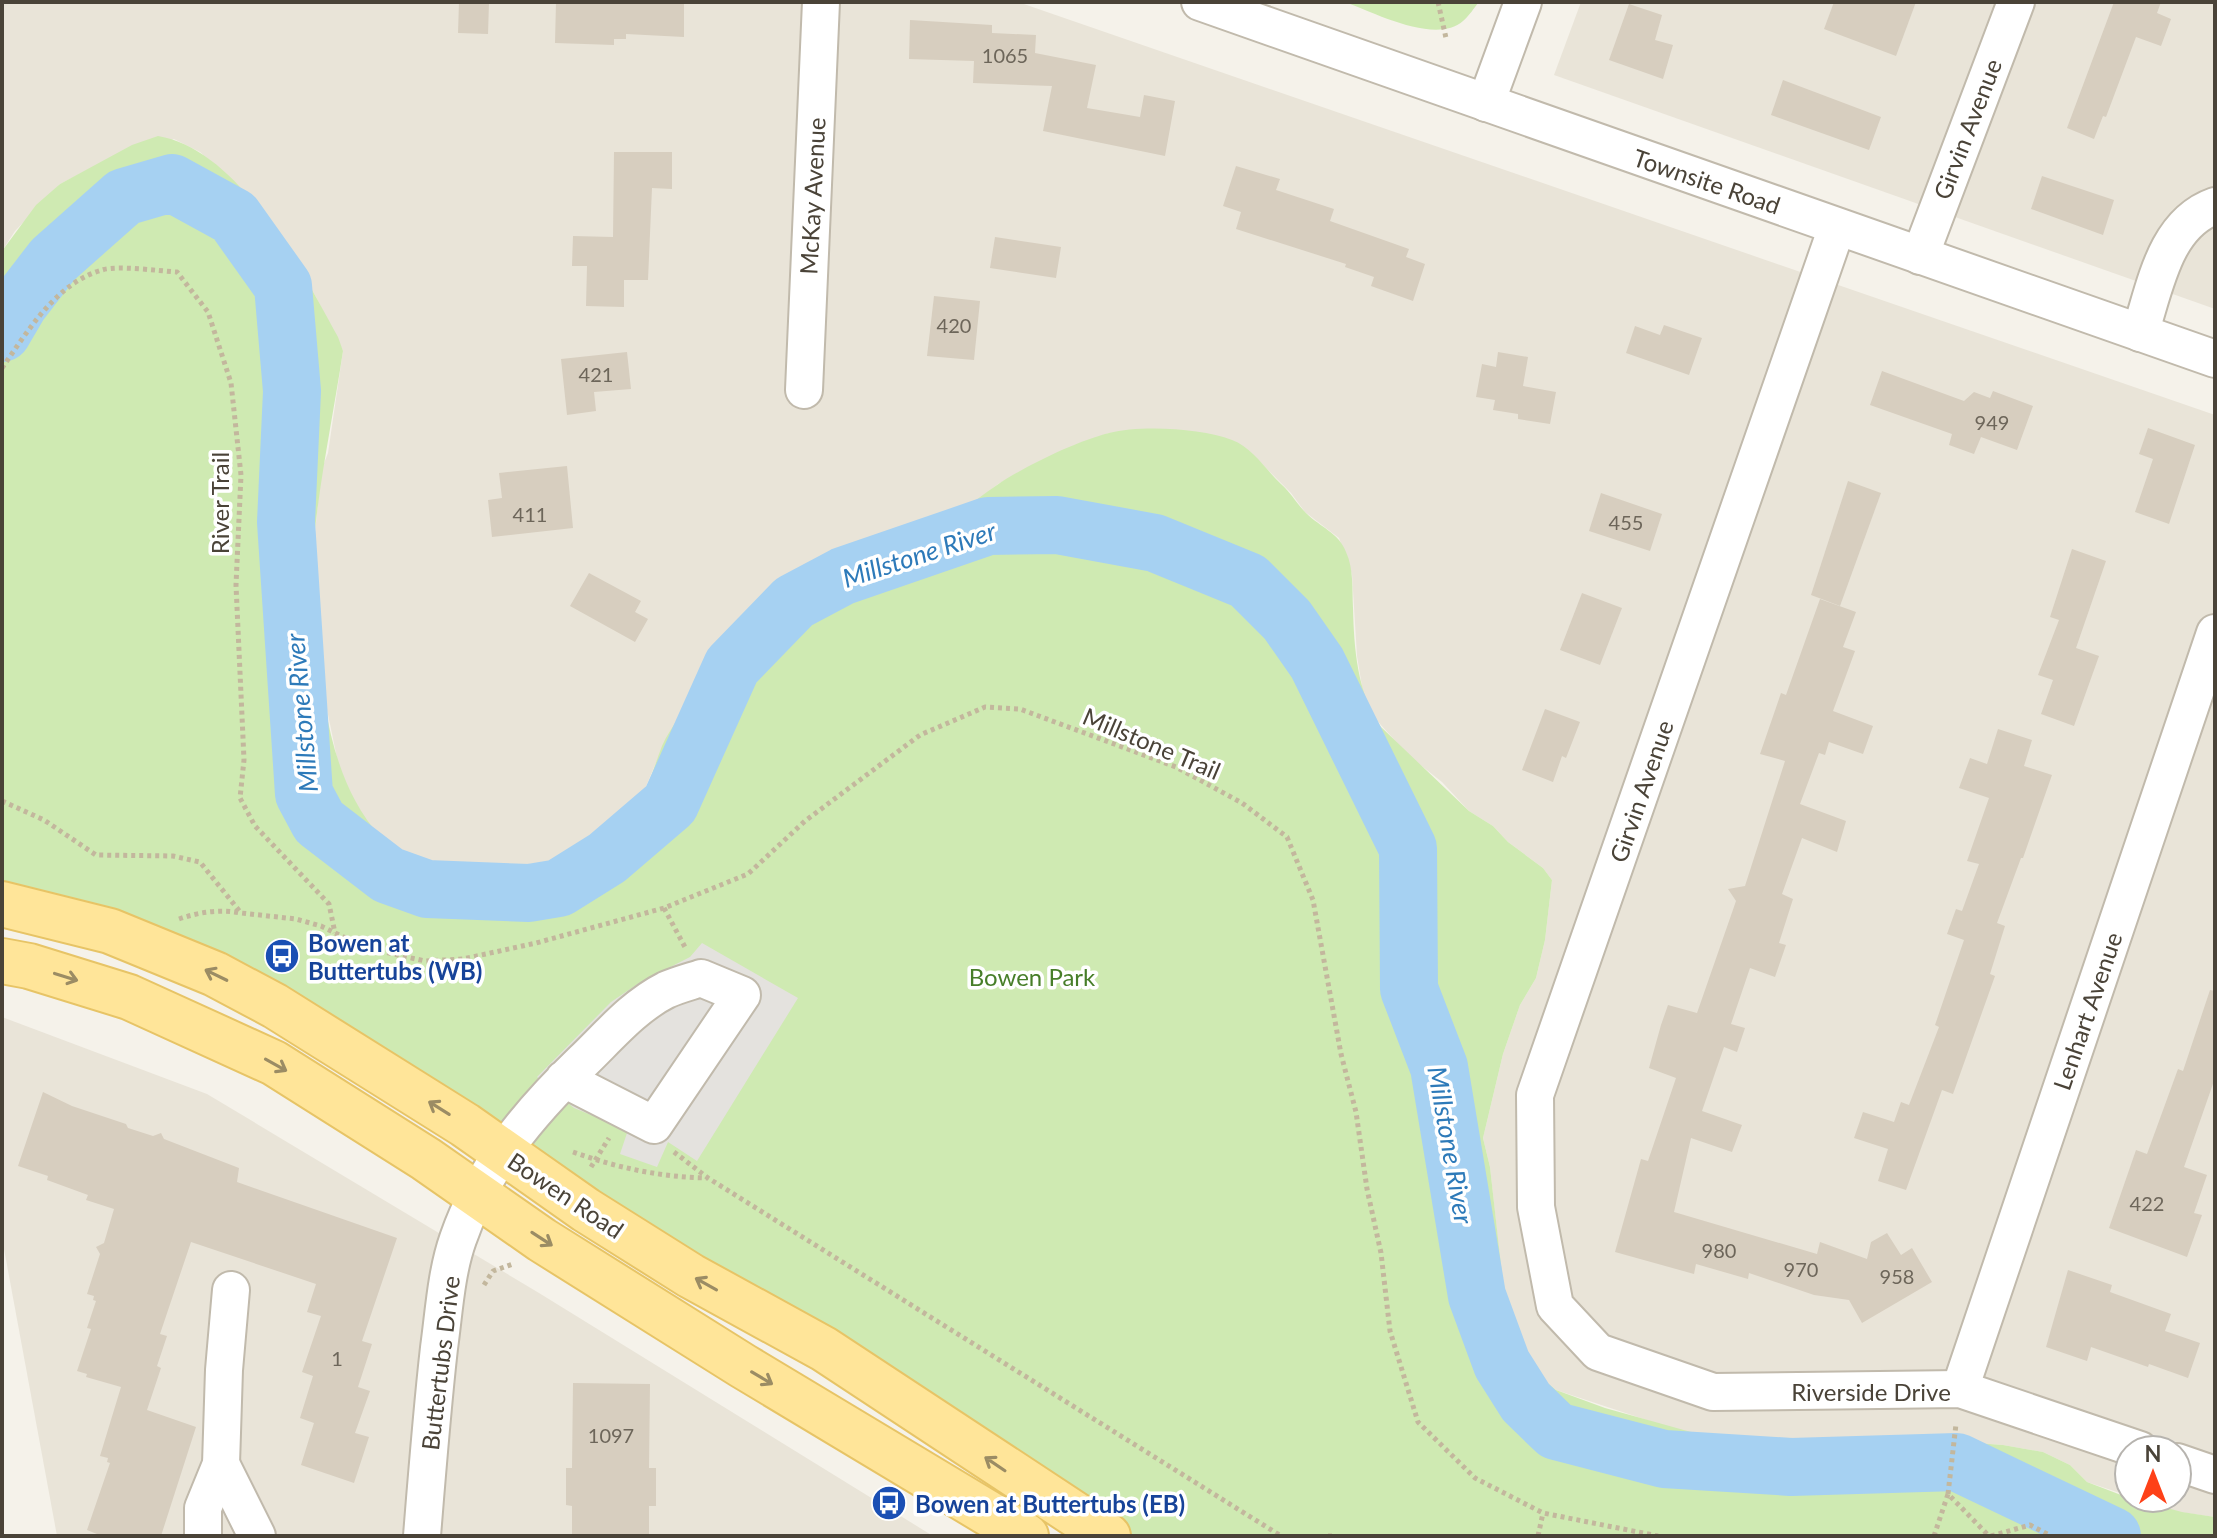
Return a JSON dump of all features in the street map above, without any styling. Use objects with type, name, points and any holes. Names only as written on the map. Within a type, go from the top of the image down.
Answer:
[{"type":"main road","name":"Bowen Road","points":[[2,904],[110,931],[215,974],[275,1006],[465,1125],[586,1210],[691,1276],[824,1349],[1108,1536]]},
{"type":"main road","name":"Bowen Road","points":[[2,961],[29,966],[129,997],[274,1063],[426,1159],[542,1240],[743,1366],[1026,1536]]},
{"type":"street","name":"McKay Avenue","points":[[804,390],[821,2]]},
{"type":"street","name":"Townsite Road","points":[[1200,2],[2215,359]]},
{"type":"street","points":[[1486,103],[1523,2]]},
{"type":"street","name":"Girvin Avenue","points":[[1920,256],[2016,2]]},
{"type":"street","points":[[2140,333],[2165,258],[2175,238],[2197,215],[2215,206]]},
{"type":"street","name":"Girvin Avenue","points":[[1598,1352],[1555,1306],[1536,1207],[1535,1095],[1837,227]]},
{"type":"street","name":"Lenhart Avenue","points":[[1960,1389],[2215,633]]},
{"type":"street","points":[[564,1079],[654,1125],[742,995],[701,978]]},
{"type":"street","name":"Buttertubs Drive","points":[[422,1536],[430,1427],[444,1306],[457,1241],[478,1195],[527,1117],[564,1079],[630,1015],[666,990],[701,978]]},
{"type":"street","points":[[203,1536],[203,1508],[221,1464],[231,1290]]},
{"type":"street","name":"Riverside Drive","points":[[1598,1352],[1713,1392],[1960,1389],[2113,1441]]},
{"type":"street","points":[[221,1464],[257,1536]]},
{"type":"street","points":[[2193,1467],[2215,1475]]},
{"type":"path","points":[[1438,2],[1446,38]]},
{"type":"path","name":"River Trail","points":[[2,368],[31,327],[67,287],[104,269],[177,272],[208,312],[231,383],[241,475],[236,585],[244,760],[240,798],[255,826],[329,904],[335,933]]},
{"type":"path","name":"Millstone Trail","points":[[176,921],[206,912],[228,910],[296,919],[321,926],[366,948],[425,961],[463,959],[536,943],[664,908],[748,874],[805,821],[920,735],[985,707],[1020,709],[1176,767],[1242,803],[1287,837],[1313,900],[1341,1054],[1356,1112],[1367,1189],[1381,1253],[1390,1331],[1418,1422],[1475,1478],[1543,1513],[1658,1536]]},
{"type":"path","points":[[3,802],[44,820],[96,855],[173,856],[200,862],[241,913]]},
{"type":"path","points":[[664,908],[701,978]]},
{"type":"path","points":[[654,1125],[673,1151],[708,1178],[1281,1536]]},
{"type":"path","points":[[596,1161],[672,1177],[708,1178]]},
{"type":"path","points":[[1934,1536],[1948,1494],[1960,1389]]},
{"type":"path","points":[[1948,1494],[1990,1536],[2030,1525],[2051,1536]]},
{"type":"path","points":[[1538,1536],[1543,1513]]},
{"type":"path","points":[[1328,1536],[1335,1536]]},
{"type":"shaded area","points":[[2,2],[1018,2],[2215,415],[2215,1517],[2193,1514],[2193,1434],[2113,1434],[2113,1491],[2087,1482],[2070,1465],[2043,1452],[2003,1445],[1921,1439],[1839,1455],[1759,1451],[1680,1431],[1556,1390],[1518,1360],[1506,1313],[1490,1167],[1483,1138],[1503,1054],[1520,1005],[1536,978],[1545,940],[1552,880],[1543,868],[1508,842],[1493,826],[1469,811],[1442,782],[1409,756],[1371,714],[1363,692],[1357,656],[1352,574],[1339,538],[1305,512],[1291,493],[1250,452],[1109,433],[1073,446],[998,484],[965,510],[706,685],[677,720],[630,817],[565,884],[547,894],[532,896],[459,885],[421,871],[389,846],[368,824],[350,793],[338,763],[318,666],[318,640],[312,610],[313,554],[321,471],[328,453],[343,351],[316,297],[270,223],[248,194],[200,152],[174,139],[95,166],[60,184],[15,231],[2,251]]},
{"type":"shaded area","points":[[1581,2],[2215,2],[2215,309],[1554,75]]},
{"type":"shaded area","points":[[702,943],[798,998],[697,1161],[668,1142],[657,1167],[620,1154],[628,1130],[574,1108],[537,1077],[611,1002],[639,983],[690,957]]},
{"type":"shaded area","points":[[2,1017],[207,1094],[539,1293],[933,1536],[57,1536],[2,1238]]},
{"type":"green space","points":[[1345,2],[1479,2],[1463,21],[1451,28],[1437,30],[1405,25]]},
{"type":"green space","name":"Bowen Park","points":[[158,136],[188,146],[216,164],[265,217],[306,279],[338,337],[343,351],[313,549],[312,606],[327,718],[349,788],[366,819],[389,846],[418,867],[454,883],[480,890],[527,894],[554,890],[567,882],[628,819],[644,793],[662,746],[690,704],[807,601],[922,539],[1009,478],[1082,442],[1109,433],[1154,429],[1188,430],[1232,440],[1252,453],[1306,513],[1343,545],[1351,572],[1358,670],[1367,700],[1381,727],[1469,811],[1493,826],[1508,842],[1543,868],[1552,880],[1545,940],[1536,978],[1520,1005],[1503,1054],[1483,1138],[1490,1167],[1504,1292],[1524,1364],[1556,1390],[1605,1408],[1759,1451],[1839,1455],[1921,1439],[2003,1445],[2043,1452],[2070,1465],[2087,1482],[2113,1492],[2113,1514],[2193,1514],[2215,1517],[2215,1536],[1091,1536],[269,1008],[2,908],[2,251],[36,205],[60,184],[132,145]]},
{"type":"building","points":[[459,2],[489,2],[488,34],[458,33]]},
{"type":"building","points":[[556,2],[684,2],[684,37],[626,34],[626,39],[614,39],[614,45],[555,43]]},
{"type":"building","points":[[1834,2],[1916,2],[1896,56],[1824,29]]},
{"type":"building","points":[[2114,2],[2161,2],[2157,13],[2171,19],[2161,46],[2136,37],[2106,117],[2103,116],[2094,139],[2067,128]]},
{"type":"building","points":[[1629,4],[1662,15],[1655,40],[1673,45],[1663,79],[1609,60]]},
{"type":"building","points":[[910,20],[992,25],[992,33],[1036,35],[1035,53],[1096,65],[1087,108],[1140,117],[1144,95],[1175,101],[1165,156],[1043,131],[1052,86],[973,83],[974,61],[909,59]]},
{"type":"building","points":[[1783,80],[1881,117],[1869,150],[1771,115]]},
{"type":"building","points":[[614,152],[672,152],[672,189],[652,188],[648,280],[624,280],[624,307],[586,306],[587,266],[572,266],[573,236],[613,237]]},
{"type":"building","points":[[1236,166],[1280,179],[1276,190],[1334,209],[1330,221],[1409,249],[1406,257],[1425,264],[1413,301],[1371,286],[1374,277],[1345,267],[1346,264],[1236,229],[1241,212],[1223,206]]},
{"type":"building","points":[[2042,176],[2114,200],[2103,235],[2031,209]]},
{"type":"building","points":[[995,237],[1061,247],[1056,278],[990,268]]},
{"type":"building","points":[[934,296],[980,301],[974,360],[927,356]]},
{"type":"building","points":[[1664,325],[1702,338],[1689,375],[1626,353],[1635,326],[1660,335]]},
{"type":"building","points":[[627,352],[631,389],[594,392],[596,411],[567,415],[561,359]]},
{"type":"building","points":[[1498,352],[1528,357],[1523,386],[1556,392],[1550,424],[1518,419],[1518,414],[1493,410],[1495,400],[1476,397],[1482,364],[1496,367]]},
{"type":"building","points":[[1882,371],[1964,401],[1974,392],[1990,398],[1993,391],[2033,406],[2017,450],[1981,437],[1974,454],[1949,445],[1952,434],[1870,405]]},
{"type":"building","points":[[2148,428],[2195,445],[2169,524],[2135,512],[2153,459],[2139,454]]},
{"type":"building","points":[[567,466],[573,528],[492,537],[488,500],[502,498],[499,473]]},
{"type":"building","points":[[1848,481],[1881,493],[1840,606],[1811,595]]},
{"type":"building","points":[[1601,493],[1662,514],[1650,551],[1589,531]]},
{"type":"building","points":[[2072,549],[2106,561],[2076,648],[2099,656],[2074,726],[2041,714],[2053,680],[2038,675],[2059,620],[2050,617]]},
{"type":"building","points":[[589,573],[641,601],[635,612],[648,619],[635,642],[570,606]]},
{"type":"building","points":[[1582,593],[1622,608],[1600,665],[1560,650]]},
{"type":"building","points":[[1820,599],[1856,612],[1843,647],[1855,651],[1833,711],[1873,726],[1863,754],[1829,742],[1825,755],[1819,753],[1800,804],[1846,821],[1837,852],[1802,838],[1782,894],[1793,899],[1779,943],[1786,945],[1775,977],[1750,968],[1731,1024],[1745,1028],[1737,1052],[1724,1047],[1702,1111],[1742,1125],[1732,1152],[1691,1138],[1674,1212],[1817,1254],[1820,1242],[1867,1259],[1871,1242],[1887,1233],[1901,1255],[1912,1248],[1932,1282],[1862,1323],[1849,1300],[1814,1295],[1749,1273],[1748,1279],[1696,1264],[1694,1274],[1615,1252],[1641,1159],[1648,1161],[1676,1078],[1649,1068],[1661,1025],[1668,1005],[1697,1013],[1736,901],[1728,889],[1745,886],[1785,761],[1760,754],[1781,693],[1786,695]]},
{"type":"building","points":[[1545,709],[1580,722],[1566,758],[1562,756],[1553,782],[1522,770]]},
{"type":"building","points":[[1998,729],[2032,740],[2024,766],[2052,775],[1997,923],[2005,926],[1990,974],[1995,976],[1953,1094],[1942,1090],[1906,1190],[1878,1181],[1888,1149],[1854,1138],[1863,1112],[1894,1122],[1901,1102],[1909,1105],[1939,1027],[1935,1025],[1964,940],[1947,934],[1956,909],[1962,911],[1979,864],[1967,861],[1989,798],[1959,788],[1970,758],[1987,764]]},
{"type":"building","points":[[2210,990],[2215,991],[2215,1078],[2184,1167],[2207,1175],[2194,1213],[2202,1215],[2187,1257],[2109,1228],[2136,1150],[2147,1154],[2178,1069],[2183,1071]]},
{"type":"building","points":[[43,1092],[72,1106],[126,1124],[128,1128],[153,1136],[161,1133],[164,1139],[239,1168],[237,1182],[397,1238],[362,1341],[372,1344],[358,1387],[370,1391],[355,1433],[369,1437],[354,1483],[301,1465],[314,1423],[300,1418],[313,1376],[302,1372],[321,1316],[307,1312],[316,1284],[191,1242],[160,1334],[167,1336],[157,1366],[161,1368],[147,1410],[196,1427],[161,1536],[102,1536],[87,1530],[110,1463],[107,1462],[108,1458],[100,1456],[121,1387],[86,1377],[87,1374],[77,1371],[91,1329],[87,1328],[96,1301],[93,1300],[94,1296],[87,1294],[100,1254],[96,1247],[104,1243],[114,1209],[86,1200],[88,1195],[18,1166]]},
{"type":"building","points":[[2068,1270],[2112,1285],[2110,1292],[2171,1314],[2165,1331],[2200,1343],[2188,1378],[2091,1347],[2087,1361],[2046,1347]]},
{"type":"building","points":[[573,1383],[650,1384],[649,1468],[656,1468],[656,1506],[649,1506],[649,1536],[572,1536],[572,1506],[566,1505],[566,1468],[572,1468]]},
{"type":"waterway","name":"Millstone River","points":[[2,333],[19,304],[53,260],[124,197],[172,183],[234,217],[283,286],[292,391],[286,522],[304,794],[319,822],[388,875],[427,889],[529,893],[559,888],[607,858],[670,804],[732,666],[794,602],[843,576],[988,526],[1057,525],[1155,543],[1248,581],[1287,620],[1317,663],[1408,848],[1409,989],[1439,1067],[1477,1296],[1502,1364],[1526,1402],[1556,1431],[1664,1459],[1791,1467],[1957,1462],[2112,1536]]},
{"type":"place","name":"Bowen at Buttertubs (WB)","points":[[282,956]]},
{"type":"place","name":"Bowen at Buttertubs (EB)","points":[[889,1503]]}]
